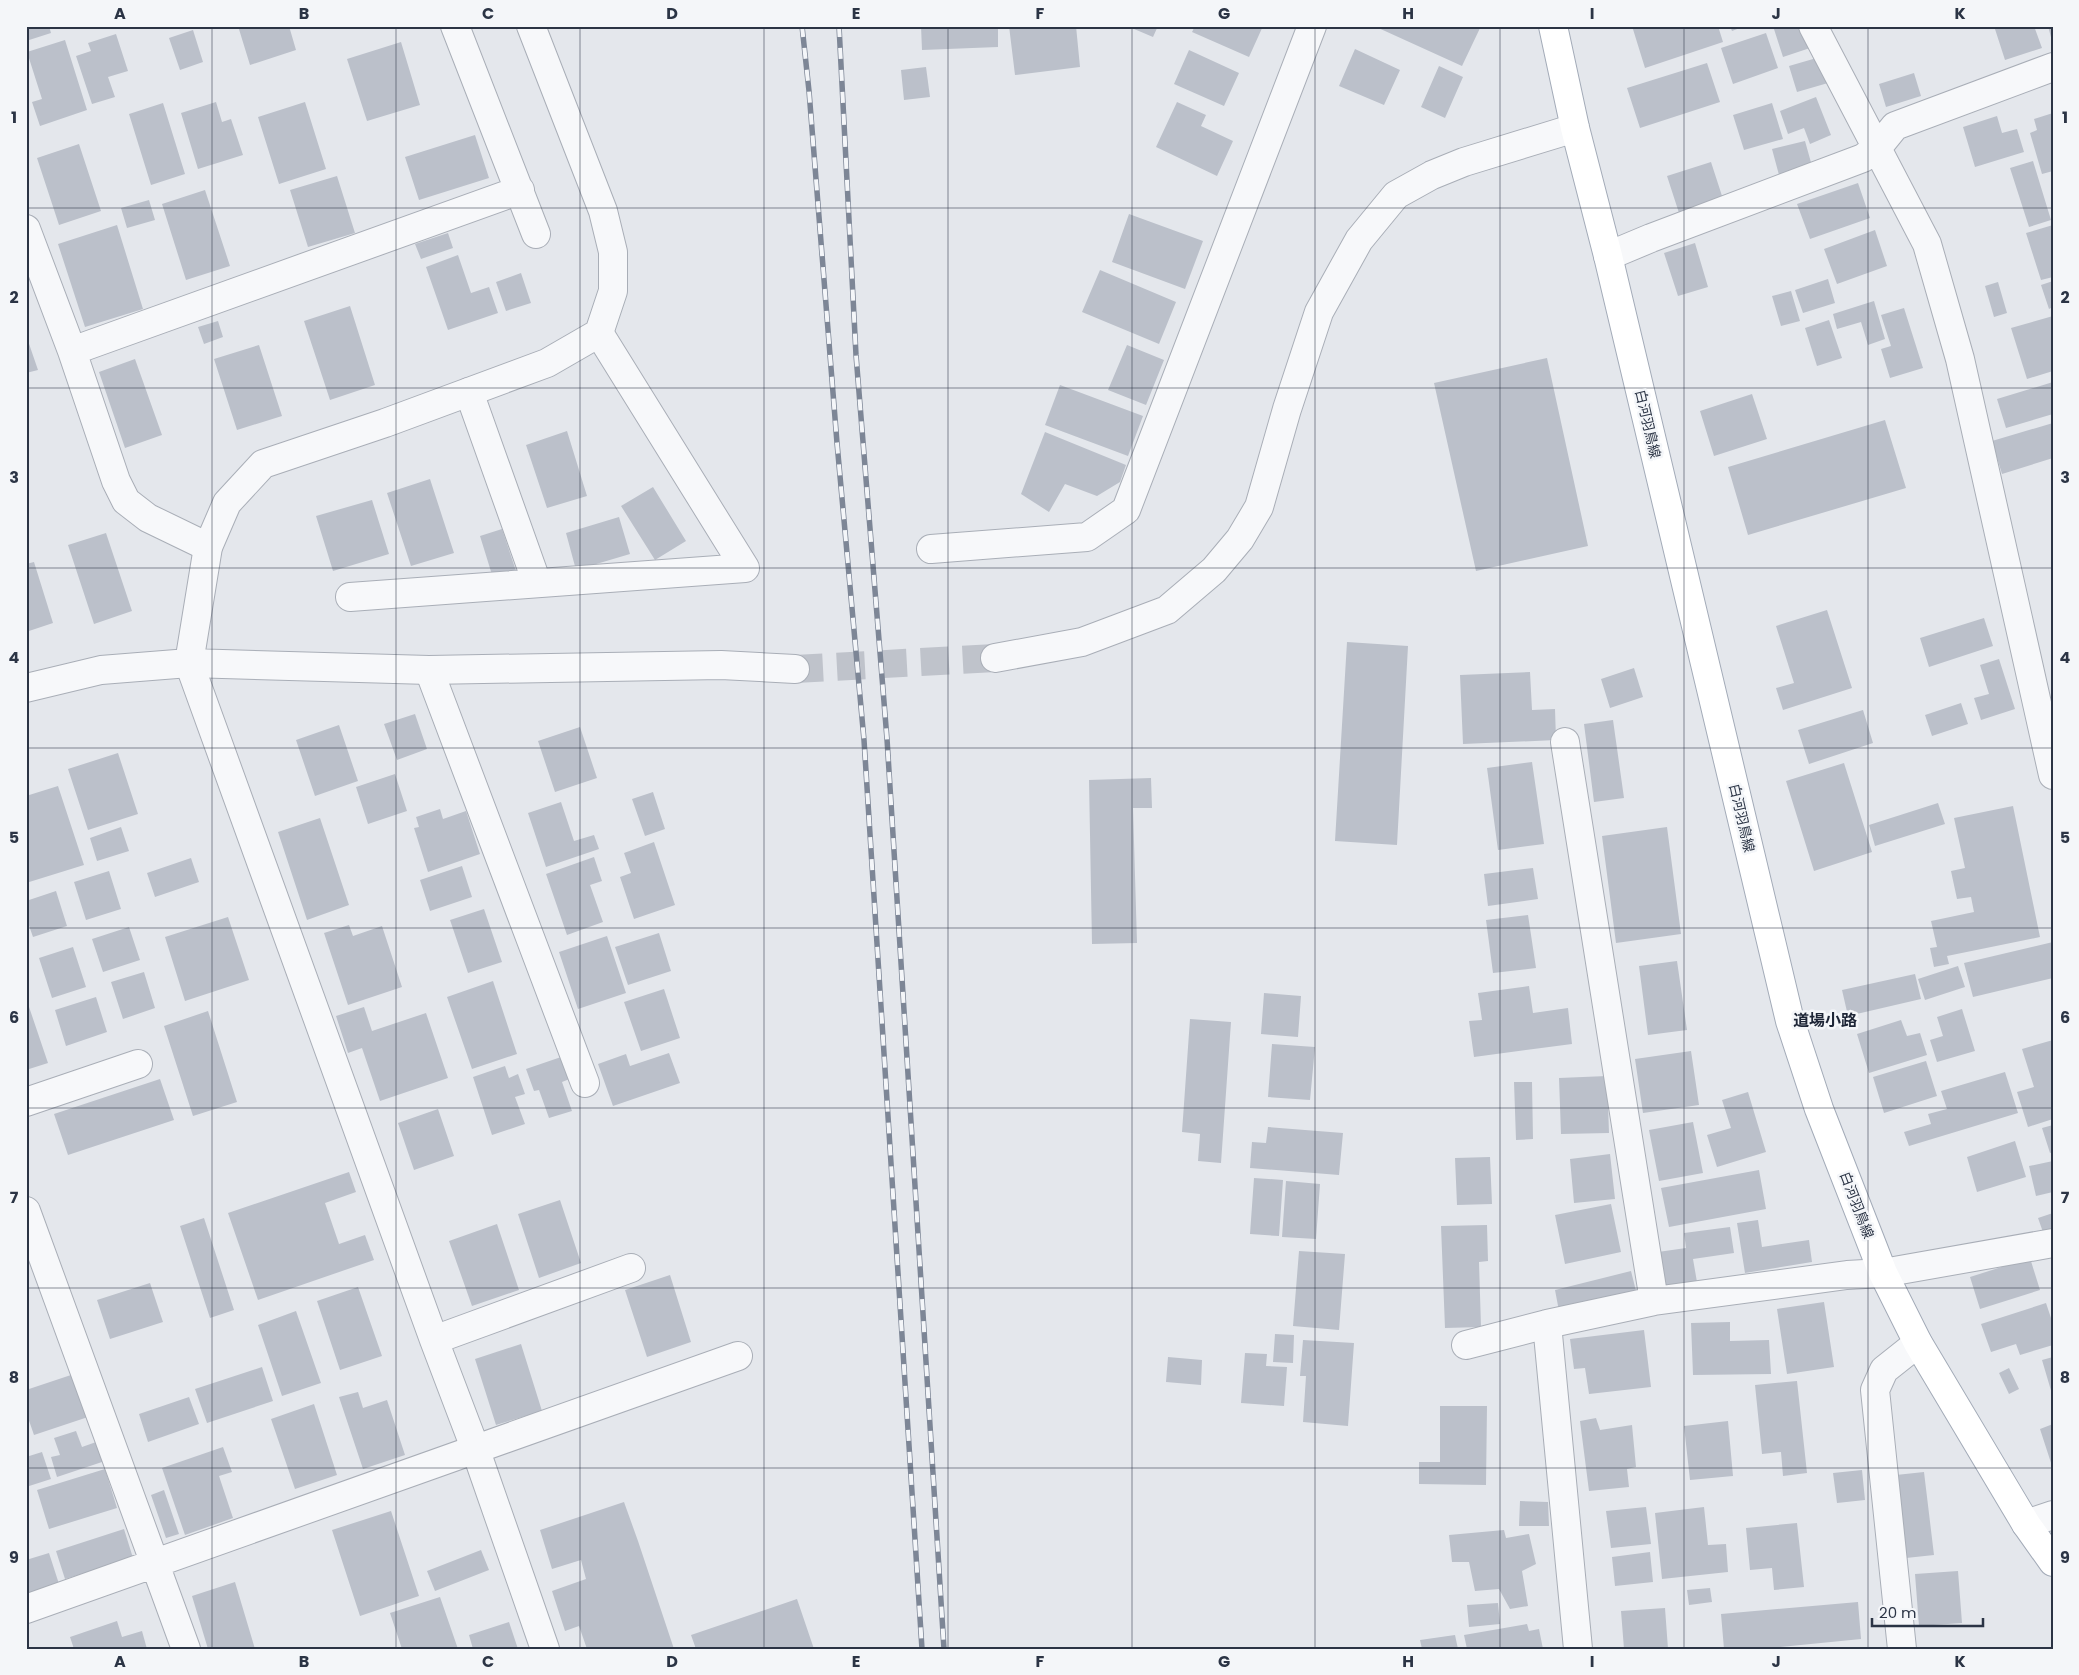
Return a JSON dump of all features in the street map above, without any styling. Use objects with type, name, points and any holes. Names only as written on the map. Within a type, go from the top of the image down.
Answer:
[{"type":"main road","name":"白河羽鳥線","points":[[1553,26],[1575,128],[1608,256],[1790,1021],[1819,1109],[1883,1273],[1918,1343],[2026,1524],[2053,1562]]},
{"type":"street","points":[[455,26],[536,234]]},
{"type":"street","points":[[531,26],[603,211],[613,252],[613,292],[599,333],[547,363],[263,464],[227,503],[208,547],[189,663],[434,1340],[475,1448],[545,1649]]},
{"type":"street","points":[[931,549],[1088,537],[1126,510],[1312,26]]},
{"type":"street","points":[[1813,26],[1878,147],[1927,244],[1960,359],[2053,776]]},
{"type":"street","points":[[1608,256],[1863,158],[1878,147],[1895,126],[2053,67]]},
{"type":"street","points":[[995,658],[1082,642],[1168,610],[1214,570],[1240,540],[1259,507],[1287,409],[1320,312],[1359,240],[1396,195],[1432,174],[1575,128]]},
{"type":"street","points":[[72,351],[520,190]]},
{"type":"street","points":[[29,245],[72,351],[116,481],[126,501],[148,518],[208,547]]},
{"type":"street","points":[[350,598],[745,568],[599,333]]},
{"type":"street","points":[[469,392],[537,583]]},
{"type":"street","points":[[26,688],[100,670],[189,663],[429,670],[721,664],[795,669]]},
{"type":"street","points":[[429,670],[585,1082]]},
{"type":"street","points":[[1565,742],[1654,1301]]},
{"type":"street","points":[[26,1102],[138,1064]]},
{"type":"street","points":[[26,1211],[186,1649]]},
{"type":"street","points":[[1466,1345],[1548,1324],[1654,1301],[1847,1275],[1883,1273],[2053,1243]]},
{"type":"street","points":[[434,1340],[631,1268]]},
{"type":"street","points":[[1548,1324],[1578,1649]]},
{"type":"street","points":[[1902,1649],[1875,1390],[1884,1370],[1918,1343]]},
{"type":"street","points":[[26,1609],[738,1356]]},
{"type":"street","points":[[2026,1524],[2053,1515]]},
{"type":"building","points":[[26,26],[49,26],[51,33],[26,41]]},
{"type":"building","points":[[238,26],[289,26],[296,50],[250,65]]},
{"type":"building","points":[[921,26],[998,26],[998,47],[922,50]]},
{"type":"building","points":[[1009,26],[1076,26],[1080,67],[1015,75]]},
{"type":"building","points":[[1127,26],[1158,26],[1153,37]]},
{"type":"building","points":[[1195,26],[1263,26],[1249,57],[1192,32]]},
{"type":"building","points":[[1374,26],[1481,26],[1462,66]]},
{"type":"building","points":[[1632,26],[1718,26],[1723,42],[1645,68]]},
{"type":"building","points":[[1730,26],[1745,26],[1732,31]]},
{"type":"building","points":[[1773,26],[1803,26],[1810,48],[1783,57]]},
{"type":"building","points":[[1994,26],[2034,26],[2042,48],[2005,60]]},
{"type":"building","points":[[2048,26],[2053,26],[2053,41],[2052,41]]},
{"type":"building","points":[[193,30],[203,62],[180,70],[169,38]]},
{"type":"building","points":[[1766,33],[1778,68],[1733,84],[1721,48]]},
{"type":"building","points":[[116,34],[128,71],[108,77],[115,97],[92,104],[76,56],[91,51],[88,43]]},
{"type":"building","points":[[65,40],[87,110],[40,126],[32,102],[42,99],[27,52]]},
{"type":"building","points":[[401,42],[420,105],[367,121],[347,59]]},
{"type":"building","points":[[1355,49],[1400,70],[1384,105],[1339,86]]},
{"type":"building","points":[[1189,50],[1239,73],[1224,106],[1174,84]]},
{"type":"building","points":[[1820,57],[1828,83],[1797,92],[1789,66]]},
{"type":"building","points":[[1707,63],[1720,102],[1640,128],[1627,88]]},
{"type":"building","points":[[1439,66],[1463,77],[1445,118],[1421,107]]},
{"type":"building","points":[[926,67],[930,97],[904,100],[901,70]]},
{"type":"building","points":[[1914,73],[1921,96],[1886,107],[1879,84]]},
{"type":"building","points":[[1816,97],[1831,135],[1810,144],[1804,128],[1788,134],[1780,111]]},
{"type":"building","points":[[216,102],[222,122],[231,119],[243,155],[198,169],[181,113]]},
{"type":"building","points":[[305,102],[326,169],[279,184],[258,117]]},
{"type":"building","points":[[1177,102],[1206,115],[1201,126],[1233,141],[1217,176],[1156,147]]},
{"type":"building","points":[[163,103],[185,174],[151,185],[129,114]]},
{"type":"building","points":[[1772,103],[1783,139],[1744,150],[1733,115]]},
{"type":"building","points":[[2053,113],[2053,171],[2042,174],[2030,133],[2037,130],[2034,119]]},
{"type":"building","points":[[1997,116],[2002,133],[2017,129],[2024,152],[1975,167],[1963,127]]},
{"type":"building","points":[[475,135],[489,178],[419,200],[405,157]]},
{"type":"building","points":[[1805,141],[1812,166],[1779,175],[1772,149]]},
{"type":"building","points":[[79,144],[101,211],[59,225],[37,158]]},
{"type":"building","points":[[2033,161],[2051,220],[2029,227],[2010,168]]},
{"type":"building","points":[[1711,162],[1723,199],[1679,213],[1667,176]]},
{"type":"building","points":[[337,176],[355,233],[308,247],[290,190]]},
{"type":"building","points":[[1858,183],[1870,218],[1810,239],[1797,204]]},
{"type":"building","points":[[205,190],[230,266],[186,280],[162,204]]},
{"type":"building","points":[[149,200],[155,220],[127,228],[121,208]]},
{"type":"building","points":[[1129,214],[1203,241],[1185,289],[1112,262]]},
{"type":"building","points":[[117,225],[143,309],[85,327],[58,244]]},
{"type":"building","points":[[2053,225],[2053,277],[2041,280],[2026,233]]},
{"type":"building","points":[[1875,230],[1887,266],[1837,284],[1824,249]]},
{"type":"building","points":[[448,233],[453,248],[421,259],[415,244]]},
{"type":"building","points":[[1695,243],[1708,287],[1678,296],[1664,253]]},
{"type":"building","points":[[458,255],[471,293],[489,287],[498,313],[448,330],[426,267]]},
{"type":"building","points":[[1100,270],[1176,302],[1159,344],[1082,312]]},
{"type":"building","points":[[521,273],[531,303],[506,311],[496,282]]},
{"type":"building","points":[[1828,279],[1835,303],[1803,313],[1795,290]]},
{"type":"building","points":[[2053,281],[2053,307],[2049,309],[2041,285]]},
{"type":"building","points":[[1998,282],[2007,313],[1994,317],[1985,286]]},
{"type":"building","points":[[1791,291],[1800,321],[1781,326],[1772,296]]},
{"type":"building","points":[[1874,301],[1885,339],[1868,345],[1861,322],[1837,329],[1833,314]]},
{"type":"building","points":[[350,306],[375,385],[330,400],[304,321]]},
{"type":"building","points":[[1904,308],[1923,368],[1890,378],[1881,349],[1891,346],[1881,315]]},
{"type":"building","points":[[2053,316],[2053,371],[2027,379],[2011,328]]},
{"type":"building","points":[[1829,320],[1842,358],[1817,366],[1805,328]]},
{"type":"building","points":[[218,321],[223,337],[204,344],[198,327]]},
{"type":"building","points":[[26,335],[38,370],[26,373]]},
{"type":"building","points":[[259,345],[282,416],[237,430],[214,359]]},
{"type":"building","points":[[1127,345],[1164,360],[1146,405],[1108,390]]},
{"type":"building","points":[[1547,358],[1588,546],[1476,571],[1434,383]]},
{"type":"building","points":[[135,359],[162,435],[125,448],[99,372]]},
{"type":"building","points":[[2053,382],[2053,414],[2006,428],[1997,399]]},
{"type":"building","points":[[1060,385],[1143,416],[1128,456],[1045,425]]},
{"type":"building","points":[[1752,394],[1767,439],[1714,456],[1700,411]]},
{"type":"building","points":[[1885,420],[1906,488],[1748,535],[1728,467]]},
{"type":"building","points":[[2053,423],[2053,458],[2002,474],[1992,441]]},
{"type":"building","points":[[567,431],[587,496],[547,508],[526,445]]},
{"type":"building","points":[[1045,432],[1126,465],[1120,482],[1097,496],[1065,484],[1049,512],[1021,494]]},
{"type":"building","points":[[430,479],[454,553],[411,566],[387,493]]},
{"type":"building","points":[[653,487],[686,541],[655,560],[621,506]]},
{"type":"building","points":[[372,500],[389,554],[333,571],[316,516]]},
{"type":"building","points":[[619,517],[630,554],[576,570],[566,533]]},
{"type":"building","points":[[502,529],[516,571],[493,578],[480,536]]},
{"type":"building","points":[[106,533],[132,611],[94,624],[68,545]]},
{"type":"building","points":[[34,562],[53,623],[26,632],[26,564]]},
{"type":"building","points":[[1827,610],[1852,688],[1783,710],[1776,688],[1794,683],[1776,626]]},
{"type":"building","points":[[1984,618],[1993,646],[1929,667],[1920,638]]},
{"type":"building","points":[[1347,642],[1408,646],[1397,845],[1335,841]]},
{"type":"building","points":[[1999,659],[2015,709],[1981,720],[1974,698],[1989,694],[1980,665]]},
{"type":"building","points":[[1634,668],[1643,697],[1610,708],[1601,679]]},
{"type":"building","points":[[1530,672],[1532,710],[1555,709],[1556,740],[1463,744],[1460,675]]},
{"type":"building","points":[[1961,703],[1968,724],[1932,736],[1925,715]]},
{"type":"building","points":[[1863,710],[1873,743],[1809,764],[1798,730]]},
{"type":"building","points":[[415,714],[427,749],[397,760],[384,724]]},
{"type":"building","points":[[1613,720],[1624,798],[1594,802],[1584,724]]},
{"type":"building","points":[[339,725],[358,781],[315,796],[296,740]]},
{"type":"building","points":[[580,727],[597,778],[555,792],[538,741]]},
{"type":"building","points":[[118,753],[138,814],[88,830],[68,769]]},
{"type":"building","points":[[1532,762],[1544,844],[1498,850],[1487,768]]},
{"type":"building","points":[[1844,763],[1872,852],[1814,871],[1786,781]]},
{"type":"building","points":[[395,774],[407,811],[368,824],[356,787]]},
{"type":"building","points":[[1151,778],[1152,808],[1133,808],[1137,943],[1092,944],[1089,780]]},
{"type":"building","points":[[58,786],[84,865],[26,883],[26,796]]},
{"type":"building","points":[[653,792],[665,829],[645,836],[632,799]]},
{"type":"building","points":[[561,802],[574,841],[594,835],[599,849],[546,867],[528,813]]},
{"type":"building","points":[[1938,803],[1945,824],[1875,846],[1869,825]]},
{"type":"building","points":[[2013,806],[2040,937],[1947,956],[1949,964],[1934,967],[1930,948],[1937,947],[1931,921],[1974,912],[1971,897],[1957,899],[1951,871],[1965,868],[1954,818]]},
{"type":"building","points":[[440,809],[443,819],[466,811],[480,854],[428,872],[414,828],[419,827],[416,817]]},
{"type":"building","points":[[320,818],[349,905],[307,920],[278,832]]},
{"type":"building","points":[[121,827],[129,851],[97,861],[90,838]]},
{"type":"building","points":[[1667,827],[1681,934],[1616,943],[1602,836]]},
{"type":"building","points":[[654,842],[675,905],[634,919],[620,877],[631,873],[624,853]]},
{"type":"building","points":[[594,857],[602,881],[590,885],[603,922],[567,935],[546,874]]},
{"type":"building","points":[[191,858],[199,882],[155,897],[147,873]]},
{"type":"building","points":[[462,866],[472,897],[430,911],[420,880]]},
{"type":"building","points":[[1533,868],[1538,899],[1488,906],[1484,874]]},
{"type":"building","points":[[109,871],[121,909],[86,920],[74,882]]},
{"type":"building","points":[[56,891],[67,926],[33,937],[26,917],[26,901]]},
{"type":"building","points":[[484,909],[502,962],[468,973],[450,920]]},
{"type":"building","points":[[1528,915],[1536,968],[1493,973],[1486,920]]},
{"type":"building","points":[[228,917],[249,980],[185,1001],[165,937]]},
{"type":"building","points":[[349,925],[353,936],[382,926],[402,987],[348,1005],[324,933]]},
{"type":"building","points":[[129,927],[140,960],[103,972],[92,939]]},
{"type":"building","points":[[659,933],[671,971],[628,985],[615,947]]},
{"type":"building","points":[[607,936],[626,993],[578,1009],[559,952]]},
{"type":"building","points":[[2053,942],[2053,978],[1973,997],[1964,963]]},
{"type":"building","points":[[73,947],[86,987],[52,998],[39,958]]},
{"type":"building","points":[[1677,961],[1687,1030],[1648,1035],[1639,966]]},
{"type":"building","points":[[1958,966],[1965,987],[1925,1000],[1918,979]]},
{"type":"building","points":[[144,972],[155,1008],[123,1019],[111,982]]},
{"type":"building","points":[[1915,974],[1921,999],[1848,1016],[1842,990]]},
{"type":"building","points":[[493,981],[517,1054],[472,1069],[447,997]]},
{"type":"building","points":[[1529,986],[1533,1013],[1568,1008],[1572,1044],[1474,1057],[1469,1021],[1482,1020],[1478,993]]},
{"type":"building","points":[[664,989],[680,1038],[641,1051],[624,1002]]},
{"type":"building","points":[[1264,993],[1301,996],[1298,1037],[1261,1034]]},
{"type":"building","points":[[96,997],[107,1032],[66,1046],[55,1010]]},
{"type":"building","points":[[26,998],[48,1063],[26,1070]]},
{"type":"building","points":[[364,1007],[372,1031],[426,1013],[448,1078],[380,1101],[362,1048],[348,1053],[336,1016]]},
{"type":"building","points":[[1962,1009],[1975,1051],[1937,1062],[1930,1040],[1943,1036],[1937,1017]]},
{"type":"building","points":[[208,1011],[237,1102],[193,1116],[164,1026]]},
{"type":"building","points":[[1190,1019],[1231,1022],[1221,1163],[1198,1161],[1200,1134],[1182,1132]]},
{"type":"building","points":[[1901,1020],[1907,1036],[1920,1033],[1927,1055],[1869,1073],[1857,1034]]},
{"type":"building","points":[[2053,1040],[2053,1119],[2028,1127],[2017,1092],[2034,1087],[2022,1049]]},
{"type":"building","points":[[1272,1044],[1315,1047],[1310,1100],[1268,1097]]},
{"type":"building","points":[[1691,1051],[1699,1105],[1643,1113],[1635,1059]]},
{"type":"building","points":[[669,1053],[680,1083],[613,1106],[598,1064],[626,1054],[630,1066]]},
{"type":"building","points":[[564,1056],[572,1078],[562,1082],[572,1111],[549,1118],[539,1090],[534,1091],[526,1069]]},
{"type":"building","points":[[1926,1061],[1937,1096],[1884,1113],[1873,1077]]},
{"type":"building","points":[[505,1066],[509,1078],[518,1074],[525,1094],[515,1097],[525,1124],[492,1135],[473,1077]]},
{"type":"building","points":[[2005,1072],[2018,1113],[1909,1146],[1904,1132],[1931,1124],[1928,1114],[1947,1109],[1941,1091]]},
{"type":"building","points":[[1607,1076],[1609,1133],[1561,1134],[1559,1078]]},
{"type":"building","points":[[160,1079],[174,1120],[68,1155],[54,1114]]},
{"type":"building","points":[[1514,1082],[1532,1082],[1533,1139],[1516,1140]]},
{"type":"building","points":[[1748,1092],[1766,1152],[1717,1167],[1707,1135],[1731,1128],[1722,1100]]},
{"type":"building","points":[[438,1109],[454,1156],[414,1170],[398,1123]]},
{"type":"building","points":[[1693,1122],[1703,1173],[1659,1181],[1649,1130]]},
{"type":"building","points":[[2053,1125],[2053,1152],[2050,1153],[2042,1128]]},
{"type":"building","points":[[1268,1127],[1343,1133],[1339,1175],[1250,1168],[1252,1142],[1266,1143]]},
{"type":"building","points":[[2015,1141],[2026,1177],[1977,1192],[1967,1157]]},
{"type":"building","points":[[1610,1154],[1615,1199],[1574,1203],[1570,1159]]},
{"type":"building","points":[[1490,1157],[1492,1204],[1457,1205],[1455,1158]]},
{"type":"building","points":[[2053,1161],[2053,1192],[2036,1196],[2029,1166]]},
{"type":"building","points":[[1759,1170],[1766,1209],[1669,1227],[1661,1188]]},
{"type":"building","points":[[349,1172],[356,1192],[325,1203],[339,1244],[365,1235],[374,1260],[258,1300],[228,1213]]},
{"type":"building","points":[[1254,1178],[1283,1180],[1279,1236],[1250,1234]]},
{"type":"building","points":[[1286,1181],[1320,1184],[1316,1239],[1282,1237]]},
{"type":"building","points":[[560,1200],[581,1263],[539,1278],[518,1214]]},
{"type":"building","points":[[1611,1204],[1621,1252],[1565,1264],[1555,1215]]},
{"type":"building","points":[[2053,1213],[2053,1231],[2044,1235],[2038,1218]]},
{"type":"building","points":[[204,1218],[234,1310],[210,1318],[180,1226]]},
{"type":"building","points":[[1758,1220],[1762,1247],[1809,1240],[1812,1262],[1745,1273],[1737,1223]]},
{"type":"building","points":[[497,1224],[519,1290],[472,1306],[449,1241]]},
{"type":"building","points":[[1487,1225],[1488,1261],[1479,1262],[1481,1327],[1445,1328],[1441,1226]]},
{"type":"building","points":[[1730,1227],[1734,1253],[1693,1259],[1697,1282],[1663,1286],[1658,1252],[1686,1248],[1684,1233]]},
{"type":"building","points":[[1299,1251],[1345,1254],[1339,1330],[1293,1326]]},
{"type":"building","points":[[2030,1258],[2040,1290],[1980,1309],[1970,1277]]},
{"type":"building","points":[[1631,1271],[1636,1291],[1559,1311],[1555,1290]]},
{"type":"building","points":[[670,1275],[691,1342],[647,1357],[625,1290]]},
{"type":"building","points":[[150,1283],[163,1322],[110,1339],[97,1300]]},
{"type":"building","points":[[358,1287],[382,1356],[340,1370],[317,1301]]},
{"type":"building","points":[[1824,1302],[1834,1367],[1787,1374],[1777,1309]]},
{"type":"building","points":[[2046,1303],[2053,1324],[2053,1345],[2020,1355],[2016,1344],[1991,1352],[1981,1324]]},
{"type":"building","points":[[296,1311],[321,1383],[282,1396],[258,1325]]},
{"type":"building","points":[[1730,1322],[1730,1341],[1769,1340],[1771,1374],[1693,1375],[1691,1323]]},
{"type":"building","points":[[1644,1330],[1651,1387],[1589,1394],[1585,1368],[1574,1369],[1570,1339]]},
{"type":"building","points":[[1275,1334],[1294,1335],[1293,1363],[1273,1362]]},
{"type":"building","points":[[1303,1340],[1354,1343],[1348,1426],[1303,1422],[1306,1376],[1300,1376]]},
{"type":"building","points":[[521,1344],[542,1411],[496,1425],[475,1359]]},
{"type":"building","points":[[1245,1353],[1267,1354],[1266,1366],[1287,1367],[1284,1406],[1241,1403]]},
{"type":"building","points":[[1168,1357],[1202,1360],[1201,1385],[1166,1382]]},
{"type":"building","points":[[2053,1357],[2053,1394],[2052,1394],[2042,1360]]},
{"type":"building","points":[[262,1367],[273,1401],[207,1423],[195,1389]]},
{"type":"building","points":[[2009,1368],[2019,1389],[2009,1394],[1999,1373]]},
{"type":"building","points":[[74,1374],[88,1417],[34,1435],[26,1412],[26,1390]]},
{"type":"building","points":[[1797,1381],[1807,1473],[1783,1476],[1781,1452],[1762,1454],[1755,1385]]},
{"type":"building","points":[[358,1392],[363,1408],[387,1400],[405,1455],[363,1469],[339,1397]]},
{"type":"building","points":[[189,1397],[199,1424],[148,1442],[139,1414]]},
{"type":"building","points":[[314,1404],[337,1475],[295,1489],[271,1419]]},
{"type":"building","points":[[1440,1406],[1487,1406],[1486,1485],[1419,1484],[1419,1462],[1440,1462]]},
{"type":"building","points":[[1596,1418],[1600,1430],[1632,1425],[1636,1467],[1627,1469],[1629,1487],[1589,1491],[1580,1421]]},
{"type":"building","points":[[1728,1421],[1733,1476],[1690,1480],[1684,1426]]},
{"type":"building","points":[[2053,1424],[2053,1466],[2052,1466],[2040,1429]]},
{"type":"building","points":[[76,1431],[82,1447],[99,1441],[105,1461],[57,1477],[51,1457],[60,1455],[54,1438]]},
{"type":"building","points":[[223,1447],[232,1472],[219,1476],[233,1518],[185,1535],[162,1468]]},
{"type":"building","points":[[42,1452],[51,1479],[26,1487],[26,1457]]},
{"type":"building","points":[[105,1469],[117,1508],[49,1529],[37,1490]]},
{"type":"building","points":[[1862,1470],[1865,1500],[1837,1503],[1833,1473]]},
{"type":"building","points":[[1924,1472],[1934,1555],[1906,1558],[1896,1475]]},
{"type":"building","points":[[164,1490],[179,1534],[166,1538],[151,1495]]},
{"type":"building","points":[[1520,1501],[1548,1502],[1549,1526],[1519,1526]]},
{"type":"building","points":[[624,1502],[674,1649],[610,1649],[609,1647],[587,1649],[579,1626],[565,1631],[552,1591],[586,1579],[581,1560],[552,1569],[540,1530]]},
{"type":"building","points":[[1646,1507],[1651,1544],[1611,1548],[1606,1511]]},
{"type":"building","points":[[1704,1507],[1708,1545],[1726,1544],[1728,1572],[1662,1579],[1655,1513]]},
{"type":"building","points":[[391,1511],[419,1596],[360,1616],[332,1530]]},
{"type":"building","points":[[1797,1523],[1804,1587],[1774,1590],[1772,1568],[1750,1570],[1746,1528]]},
{"type":"building","points":[[124,1529],[133,1558],[65,1579],[56,1551]]},
{"type":"building","points":[[1504,1530],[1506,1538],[1529,1534],[1536,1564],[1522,1571],[1528,1606],[1510,1609],[1499,1589],[1475,1591],[1469,1562],[1452,1562],[1449,1535]]},
{"type":"building","points":[[481,1550],[489,1570],[435,1591],[427,1571]]},
{"type":"building","points":[[1650,1552],[1653,1582],[1615,1586],[1612,1557]]},
{"type":"building","points":[[49,1553],[59,1584],[26,1594],[26,1560]]},
{"type":"building","points":[[1958,1571],[1962,1623],[1919,1626],[1915,1574]]},
{"type":"building","points":[[235,1582],[255,1649],[208,1649],[192,1596]]},
{"type":"building","points":[[1710,1588],[1712,1602],[1689,1605],[1687,1590]]},
{"type":"building","points":[[440,1597],[458,1649],[402,1649],[390,1613]]},
{"type":"building","points":[[797,1599],[814,1649],[696,1649],[691,1635]]},
{"type":"building","points":[[1858,1602],[1861,1639],[1761,1649],[1724,1649],[1721,1614]]},
{"type":"building","points":[[1498,1603],[1500,1624],[1469,1627],[1467,1605]]},
{"type":"building","points":[[1665,1608],[1668,1649],[1624,1649],[1621,1611]]},
{"type":"building","points":[[117,1621],[122,1637],[142,1631],[147,1649],[74,1649],[70,1637]]},
{"type":"building","points":[[509,1622],[518,1649],[473,1649],[469,1635]]},
{"type":"building","points":[[1527,1624],[1529,1631],[1539,1629],[1543,1649],[1467,1649],[1464,1635]]},
{"type":"building","points":[[1455,1635],[1458,1649],[1422,1649],[1420,1640]]},
{"type":"tunnel","points":[[795,669],[995,658]]},
{"type":"railway","points":[[802,26],[864,740],[922,1649]]},
{"type":"railway","points":[[839,26],[856,355],[887,739],[944,1649]]},
{"type":"district","name":"道場小路","points":[[1825,1020]]}]
